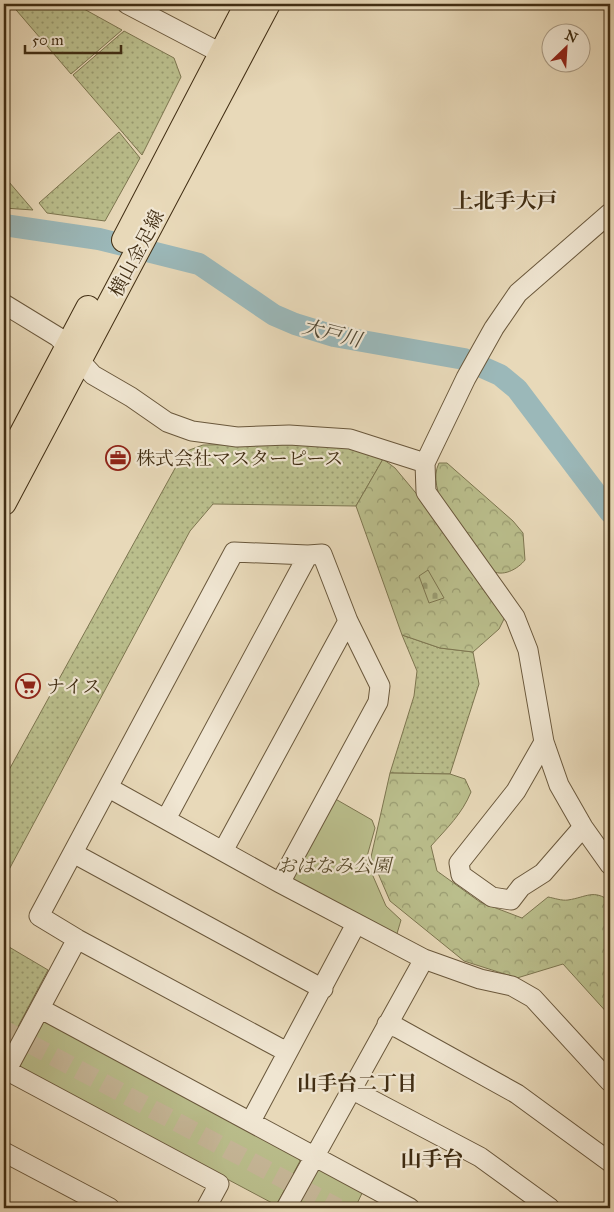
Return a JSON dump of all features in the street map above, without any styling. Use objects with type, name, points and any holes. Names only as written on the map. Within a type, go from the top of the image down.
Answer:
[{"type":"main road","name":"横山金足線","points":[[4,503],[73,354],[229,58],[248,4]]},
{"type":"main road","name":"横山金足線","points":[[229,58],[268,4]]},
{"type":"main road","name":"横山金足線","points":[[4,467],[73,354]]},
{"type":"street","points":[[127,4],[229,58]]},
{"type":"street","points":[[610,213],[518,293],[466,378],[425,463],[426,492],[515,617],[528,650],[544,742],[559,785],[583,826],[610,865]]},
{"type":"street","points":[[4,304],[58,337],[93,375],[131,396],[167,422],[192,431],[237,437],[299,435],[350,439],[425,463]]},
{"type":"street","points":[[280,883],[378,702],[380,686],[348,621],[322,554],[234,552],[39,916],[77,939],[287,1052]]},
{"type":"street","points":[[166,819],[308,555]]},
{"type":"street","points":[[223,852],[348,621]]},
{"type":"street","points":[[544,742],[516,790],[460,863],[461,875],[492,896],[511,900],[521,888],[543,873],[583,826]]},
{"type":"street","points":[[109,788],[280,883],[424,959],[480,979],[512,986],[533,998],[610,1082]]},
{"type":"street","points":[[73,853],[323,989]]},
{"type":"street","points":[[251,1121],[356,924]]},
{"type":"street","points":[[77,939],[41,1009],[5,1072],[219,1184],[206,1208]]},
{"type":"street","points":[[286,1208],[424,959]]},
{"type":"street","points":[[41,1009],[410,1208]]},
{"type":"street","points":[[387,1024],[398,1028],[517,1094],[610,1162]]},
{"type":"street","points":[[351,1089],[480,1157],[550,1208]]},
{"type":"street","points":[[4,1152],[110,1208]]},
{"type":"green space","points":[[11,4],[75,4],[122,30],[71,74]]},
{"type":"green space","points":[[124,31],[174,58],[181,77],[142,155],[73,75]]},
{"type":"green space","points":[[119,132],[140,158],[105,221],[47,213],[39,203]]},
{"type":"green space","points":[[9,182],[33,210],[4,208],[4,186]]},
{"type":"green space","points":[[338,443],[383,459],[356,506],[213,504],[190,531],[4,879],[4,779],[184,452],[203,445]]},
{"type":"green space","points":[[383,459],[395,468],[420,498],[505,617],[499,629],[473,652],[440,648],[402,635],[356,506]]},
{"type":"green space","points":[[439,463],[447,463],[513,521],[523,533],[525,560],[518,566],[505,573],[500,573],[491,570],[485,564],[454,522],[440,498],[436,474]]},
{"type":"green space","points":[[428,570],[444,598],[429,603],[419,576]]},
{"type":"green space","points":[[402,635],[440,648],[473,652],[479,684],[450,774],[390,773],[414,696],[417,671]]},
{"type":"green space","points":[[390,773],[450,774],[465,779],[471,792],[467,800],[454,820],[431,846],[437,871],[480,902],[522,918],[548,897],[566,900],[599,895],[610,901],[610,1016],[563,964],[517,978],[464,961],[390,901],[371,857]]},
{"type":"green space","name":"おはなみ公園","points":[[332,797],[372,820],[375,828],[366,860],[386,906],[401,920],[396,937],[289,881]]},
{"type":"green space","points":[[4,944],[48,970],[4,1053]]},
{"type":"green space","points":[[50,1020],[296,1154],[300,1161],[278,1202],[274,1204],[22,1070],[18,1062],[38,1023]]},
{"type":"green space","points":[[315,1167],[364,1189],[355,1208],[294,1208]]},
{"type":"waterway","name":"大戸川","points":[[4,225],[99,239],[199,264],[274,315],[295,324],[334,336],[464,359],[500,375],[517,389],[610,512]]},
{"type":"tunnel","points":[[4,1030],[338,1208]]},
{"type":"place","name":"株式会社マスターピース","points":[[118,458]]},
{"type":"place","name":"ナイス","points":[[28,686]]},
{"type":"district","name":"上北手大戸","points":[[505,201]]},
{"type":"district","name":"山手台二丁目","points":[[357,1083]]},
{"type":"district","name":"山手台","points":[[432,1159]]}]
